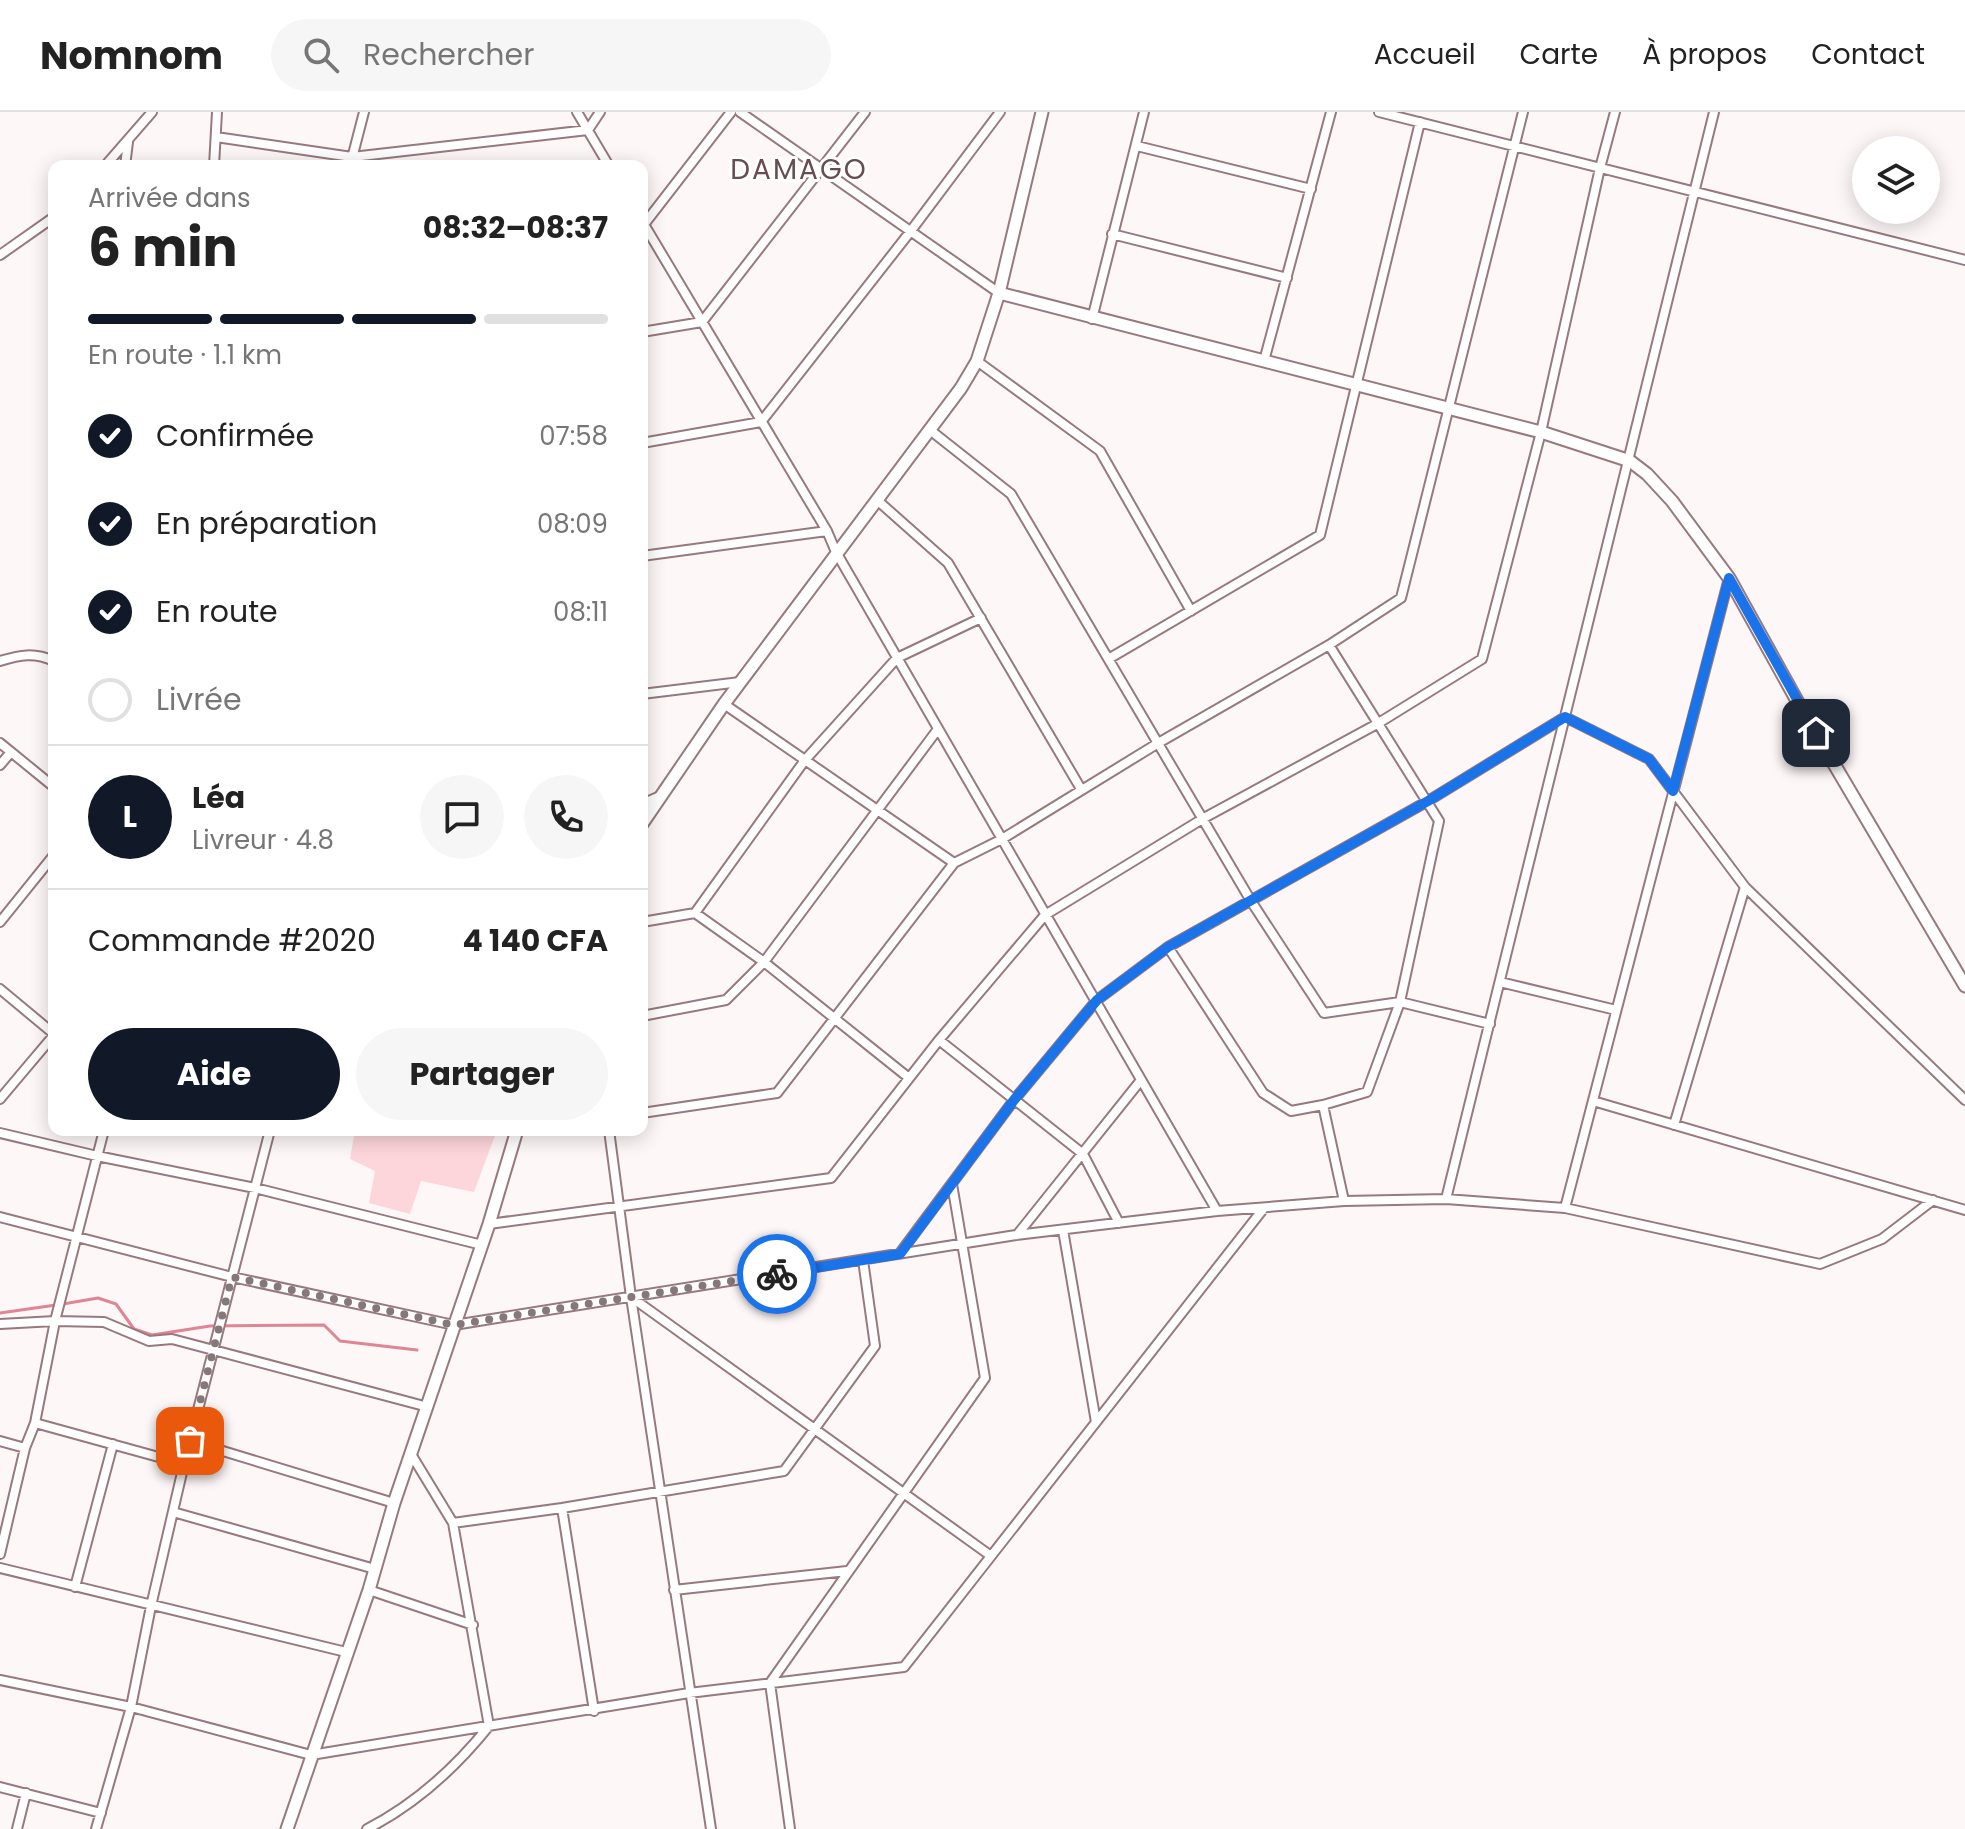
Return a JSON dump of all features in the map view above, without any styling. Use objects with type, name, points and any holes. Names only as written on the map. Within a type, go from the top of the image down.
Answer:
[{"type":"main road","points":[[648,814],[724,704],[961,388],[977,361],[999,293],[1042,112]]},
{"type":"main road","points":[[999,293],[1541,432],[1630,461],[1672,501],[1729,578],[1801,708],[1965,986]]},
{"type":"main road","points":[[287,1829],[369,1590],[394,1503],[489,1224],[515,1136]]},
{"type":"street","points":[[111,160],[152,112]]},
{"type":"street","points":[[214,160],[217,112]]},
{"type":"street","points":[[352,160],[364,112]]},
{"type":"street","points":[[577,112],[606,160]]},
{"type":"street","points":[[366,160],[588,130],[600,112]]},
{"type":"street","points":[[648,219],[731,112]]},
{"type":"street","points":[[740,112],[999,293]]},
{"type":"street","points":[[648,331],[702,322],[865,112]]},
{"type":"street","points":[[648,442],[761,422],[1000,112]]},
{"type":"street","points":[[1092,319],[1144,112]]},
{"type":"street","points":[[1264,361],[1331,112]]},
{"type":"street","points":[[1379,112],[1965,260]]},
{"type":"street","points":[[648,1112],[777,1093],[954,863],[1002,839],[1160,742],[1329,645],[1401,598],[1523,112]]},
{"type":"street","points":[[489,1224],[831,1178],[939,1040],[1045,915],[1204,818],[1377,724],[1482,659],[1541,432],[1615,112]]},
{"type":"street","points":[[1446,1199],[1714,112]]},
{"type":"street","points":[[1110,658],[1320,535],[1420,122]]},
{"type":"street","points":[[216,137],[340,160]]},
{"type":"street","points":[[126,160],[128,141]]},
{"type":"street","points":[[1137,146],[1311,189]]},
{"type":"street","points":[[0,255],[48,221]]},
{"type":"street","points":[[648,233],[827,531],[836,552],[1217,1211]]},
{"type":"street","points":[[1112,234],[1287,278]]},
{"type":"street","points":[[977,361],[1100,451],[1191,611]]},
{"type":"street","points":[[930,430],[1011,494],[1251,901],[1324,1013],[1400,1002],[1490,1024]]},
{"type":"street","points":[[877,500],[948,563],[1081,789]]},
{"type":"street","points":[[648,555],[827,531]]},
{"type":"street","points":[[1565,1208],[1729,578]]},
{"type":"street","points":[[648,921],[695,913],[805,760],[897,658],[981,618]]},
{"type":"street","points":[[1168,947],[1263,1093],[1291,1111],[1367,1092],[1400,1002],[1439,821],[1329,645]]},
{"type":"street","points":[[0,661],[23,654],[48,658]]},
{"type":"street","points":[[648,693],[742,682]]},
{"type":"street","points":[[724,704],[954,863]]},
{"type":"street","points":[[1565,717],[1649,759],[1745,887],[1965,1100]]},
{"type":"street","points":[[900,1254],[1014,1100],[1097,1000],[1168,947],[1428,801],[1565,717]]},
{"type":"street","points":[[648,1015],[726,1000],[764,962],[938,729]]},
{"type":"street","points":[[0,743],[48,782]]},
{"type":"street","points":[[0,765],[11,752]]},
{"type":"street","points":[[648,801],[658,797]]},
{"type":"street","points":[[0,922],[48,862]]},
{"type":"street","points":[[1674,1125],[1745,887]]},
{"type":"street","points":[[695,913],[764,962],[909,1078]]},
{"type":"street","points":[[1500,982],[1616,1010]]},
{"type":"street","points":[[0,989],[48,1030]]},
{"type":"street","points":[[939,1040],[1083,1154],[1119,1223]]},
{"type":"street","points":[[0,1099],[48,1042]]},
{"type":"street","points":[[1016,1235],[1141,1080]]},
{"type":"street","points":[[1593,1101],[1965,1210]]},
{"type":"street","points":[[1323,1105],[1344,1201]]},
{"type":"street","points":[[0,1133],[255,1188],[482,1245]]},
{"type":"street","points":[[0,1554],[25,1448],[35,1423],[55,1321],[102,1136]]},
{"type":"street","points":[[96,1829],[131,1707],[184,1464],[268,1136]]},
{"type":"street","points":[[610,1136],[659,1490],[711,1829]]},
{"type":"street","points":[[790,1829],[770,1683],[985,1378],[952,1184]]},
{"type":"street","points":[[0,1217],[232,1277],[454,1325],[1016,1235],[1217,1211],[1344,1201],[1446,1199],[1565,1208],[1820,1264],[1882,1239],[1933,1200]]},
{"type":"street","points":[[0,1680],[131,1707],[311,1755],[689,1693],[904,1667],[1265,1207]]},
{"type":"street","points":[[1063,1230],[1096,1422]]},
{"type":"street","points":[[453,1523],[784,1471],[875,1346],[863,1260]]},
{"type":"street","points":[[631,1297],[991,1556]]},
{"type":"street","points":[[0,1324],[104,1322],[149,1341],[172,1339],[428,1407]]},
{"type":"street","points":[[35,1423],[184,1464]]},
{"type":"street","points":[[0,1441],[25,1448]]},
{"type":"street","points":[[190,1441],[394,1503]]},
{"type":"street","points":[[75,1587],[113,1444]]},
{"type":"street","points":[[367,1829],[394,1816],[466,1754],[489,1726],[453,1523],[411,1454]]},
{"type":"street","points":[[562,1508],[594,1711]]},
{"type":"street","points":[[173,1512],[375,1569]]},
{"type":"street","points":[[0,1568],[346,1652]]},
{"type":"street","points":[[674,1590],[847,1571]]},
{"type":"street","points":[[369,1590],[473,1625]]},
{"type":"street","points":[[0,1787],[101,1813]]},
{"type":"street","points":[[17,1829],[26,1793]]},
{"type":"shaded area","points":[[354,1136],[495,1136],[474,1192],[421,1181],[410,1214],[369,1203],[375,1171],[350,1159]]},
{"type":"waterway","points":[[63,1304],[98,1298],[116,1304],[134,1329],[152,1335],[210,1326],[324,1325],[340,1341],[417,1350]]},
{"type":"waterway","points":[[0,1313],[56,1305]]},
{"type":"way so far","points":[[190,1441],[232,1277],[454,1325],[777,1274]]},
{"type":"district","name":"DAMAGO","points":[[799,169]]},
{"type":"route","points":[[777,1274],[900,1254],[1014,1100],[1097,1000],[1168,947],[1428,801],[1565,717],[1649,759],[1673,791],[1729,578],[1816,733]]}]
